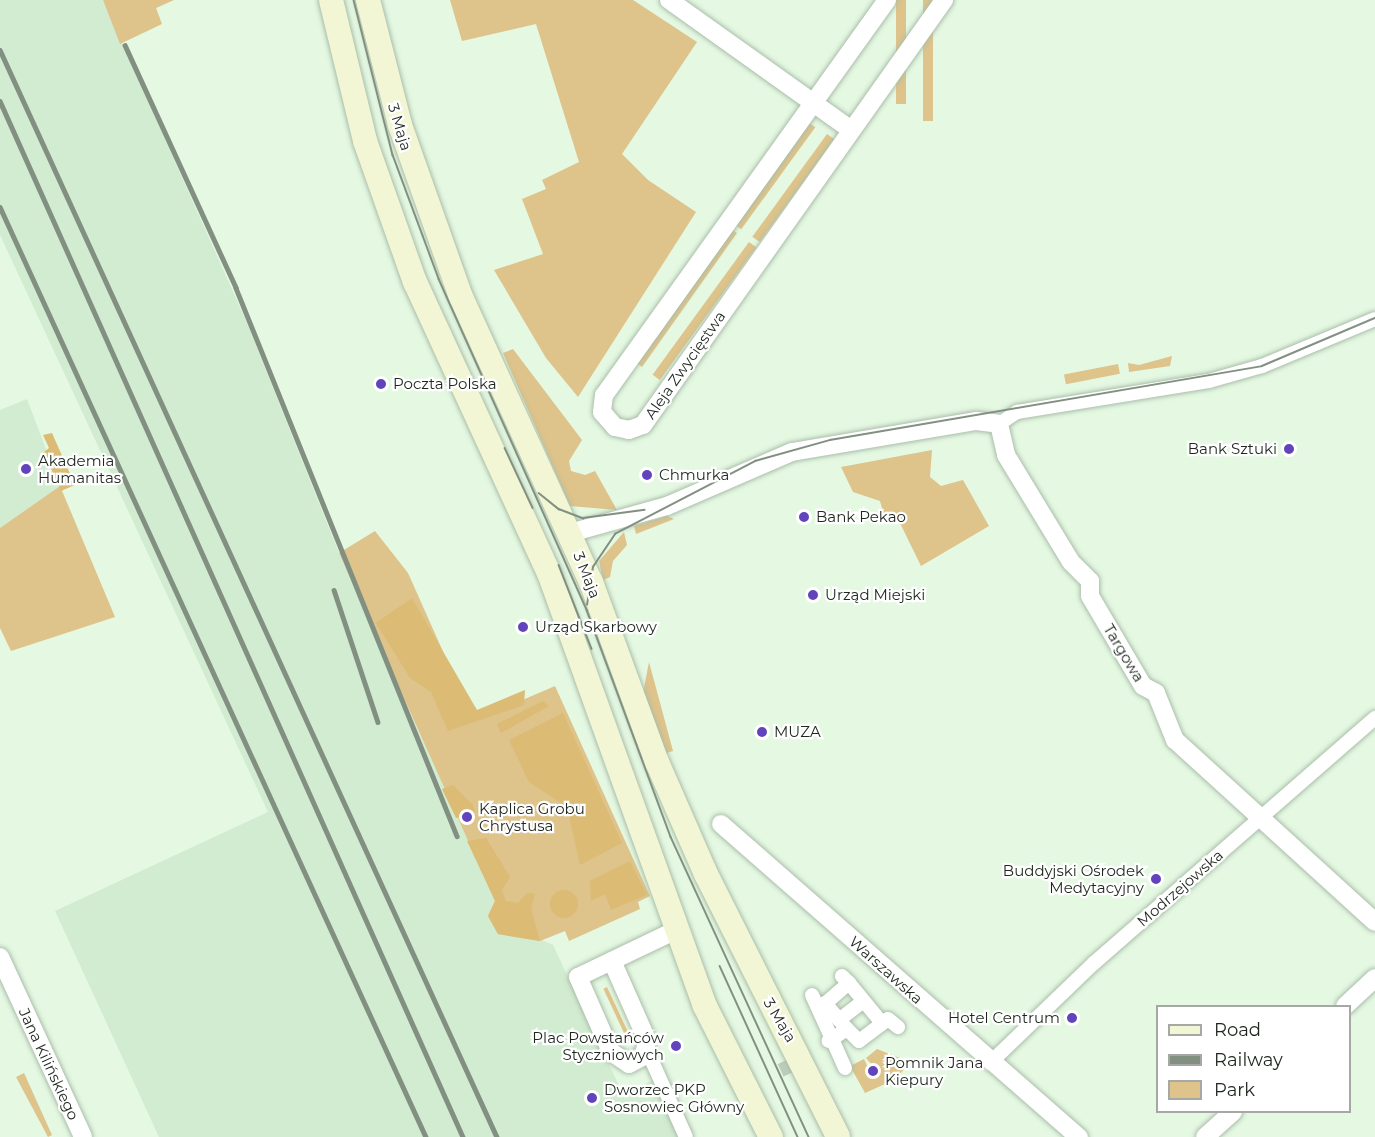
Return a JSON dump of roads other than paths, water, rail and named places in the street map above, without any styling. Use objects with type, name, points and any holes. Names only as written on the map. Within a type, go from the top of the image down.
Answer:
[{"type":"main road","points":[[331,0],[366,141],[415,282],[549,573],[705,1006],[771,1137]]},
{"type":"main road","name":"3 Maja","points":[[368,0],[429,215],[499,384],[570,533],[698,854],[838,1137]]},
{"type":"street","points":[[669,0],[814,101],[850,129]]},
{"type":"street","name":"Aleja Zwycięstwa","points":[[887,0],[604,395],[602,411],[612,425],[629,430],[643,425],[850,129],[944,0]]},
{"type":"street","points":[[570,533],[667,506],[792,452],[976,421],[999,424],[1017,412],[1209,381],[1262,366],[1375,319]]},
{"type":"street","name":"Targowa","points":[[999,424],[1006,455],[1071,562],[1090,581],[1090,596],[1143,686],[1156,693],[1175,740],[1258,820],[1375,922]]},
{"type":"street","name":"Modrzejowska","points":[[990,1063],[1094,963],[1375,717]]},
{"type":"street","name":"Warszawska","points":[[721,824],[990,1063],[1079,1137]]},
{"type":"street","points":[[647,1050],[629,1064],[616,1058],[578,977],[678,929]]},
{"type":"street","name":"Jana Kilińskiego","points":[[0,957],[82,1137]]},
{"type":"street","points":[[612,961],[647,1041],[647,1050],[686,1137]]},
{"type":"street","points":[[1346,1005],[1375,978]]},
{"type":"street","points":[[822,1006],[845,980],[863,1001],[898,1027]]},
{"type":"street","points":[[812,995],[859,1041],[882,1017]]},
{"type":"street","points":[[830,1040],[863,1001]]},
{"type":"street","points":[[822,1006],[830,1040],[845,1068]]},
{"type":"street","points":[[1205,1137],[1232,1113]]},
{"type":"tunnel","points":[[784,1061],[790,1074]]},
{"type":"tram line","points":[[354,0],[393,155],[439,279],[587,610],[671,837],[809,1137]]},
{"type":"tram line","points":[[587,605],[593,567],[615,534],[755,461],[830,440],[1262,366],[1375,318]]},
{"type":"tram line","points":[[505,448],[533,508]]},
{"type":"tram line","points":[[539,493],[559,509],[583,518],[644,510]]},
{"type":"tram line","points":[[559,565],[592,649]]},
{"type":"tram line","points":[[720,966],[798,1137]]},
{"type":"railway","points":[[125,45],[236,288],[457,836]]},
{"type":"railway","points":[[0,50],[497,1137]]},
{"type":"railway","points":[[0,101],[463,1137]]},
{"type":"railway","points":[[0,207],[426,1137]]},
{"type":"railway","points":[[334,590],[378,722]]},
{"type":"place","name":"Poczta Polska","points":[[381,384]]},
{"type":"place","name":"Bank Sztuki","points":[[1289,449]]},
{"type":"place","name":"Akademia Humanitas","points":[[26,469]]},
{"type":"place","name":"Chmurka","points":[[647,475]]},
{"type":"place","name":"Bank Pekao","points":[[804,517]]},
{"type":"place","name":"Urząd Miejski","points":[[813,595]]},
{"type":"place","name":"Urząd Skarbowy","points":[[523,627]]},
{"type":"place","name":"MUZA","points":[[762,732]]},
{"type":"place","name":"Kaplica Grobu Chrystusa","points":[[467,817]]},
{"type":"place","name":"Buddyjski Ośrodek Medytacyjny","points":[[1156,879]]},
{"type":"place","name":"Hotel Centrum","points":[[1072,1018]]},
{"type":"place","name":"Plac Powstańców Styczniowych","points":[[676,1046]]},
{"type":"place","name":"Pomnik Jana Kiepury","points":[[873,1071]]},
{"type":"place","name":"Dworzec PKP Sosnowiec Główny","points":[[592,1098]]}]
